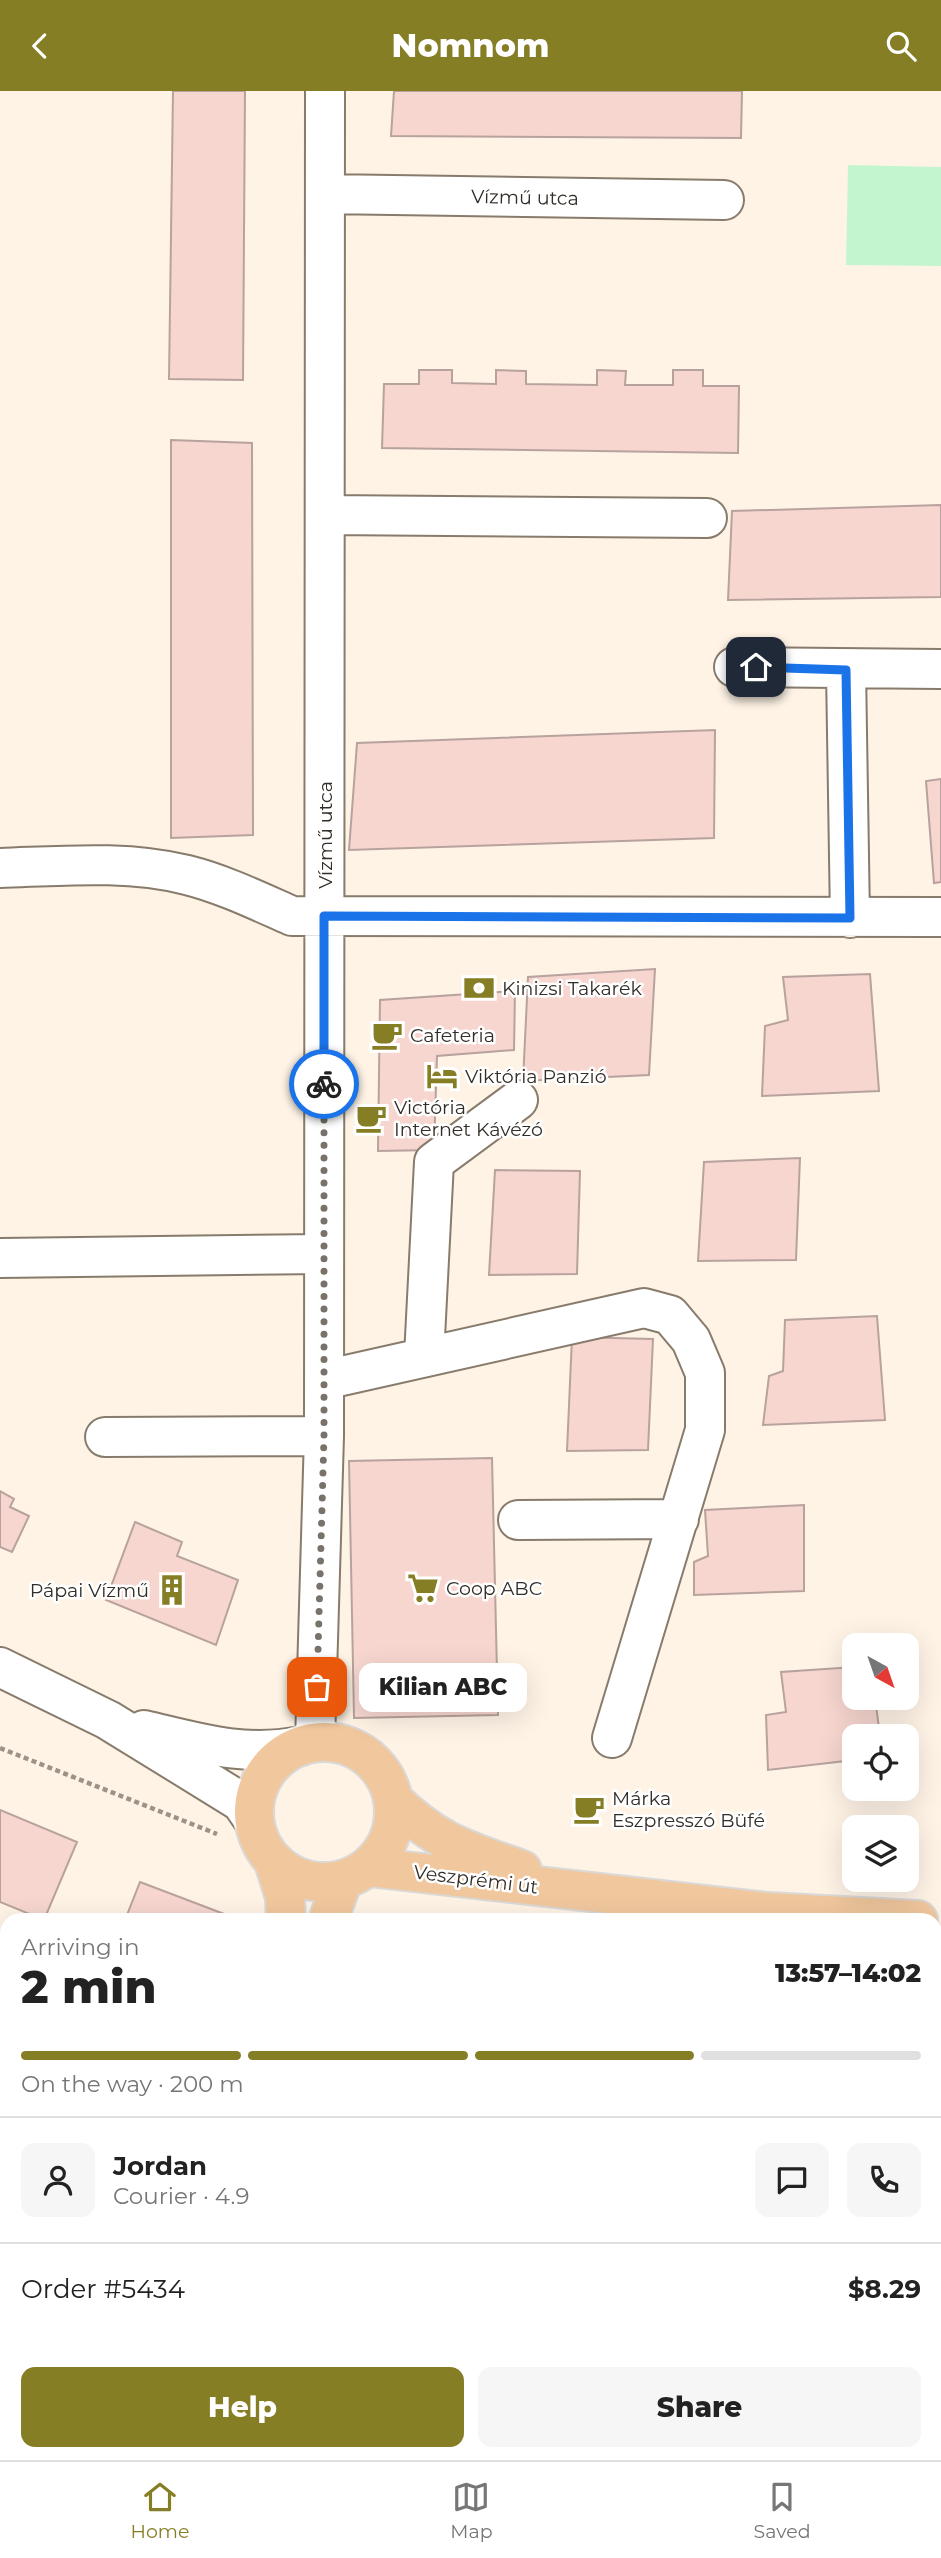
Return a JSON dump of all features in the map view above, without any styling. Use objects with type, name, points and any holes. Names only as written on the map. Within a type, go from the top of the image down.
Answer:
[{"type":"main road","points":[[274,1862],[299,1878],[329,1883],[356,1873],[378,1858],[390,1837],[393,1800],[382,1772],[359,1751],[330,1742],[308,1744],[275,1762],[265,1774],[240,1831],[257,1836],[274,1862],[285,1897],[286,1913]]},
{"type":"main road","name":"Veszprémi út","points":[[393,1800],[420,1826],[453,1846],[583,1892]]},
{"type":"main road","points":[[332,1913],[356,1873]]},
{"type":"main road","name":"Veszprémi út","points":[[356,1873],[583,1892],[782,1913]]},
{"type":"street","name":"Vízmű utca","points":[[308,1744],[324,1436],[326,91]]},
{"type":"street","name":"Vízmű utca","points":[[325,194],[724,201]]},
{"type":"street","points":[[327,515],[706,518]]},
{"type":"street","points":[[734,667],[941,669]]},
{"type":"street","points":[[846,670],[850,918]]},
{"type":"street","points":[[0,868],[112,865],[152,868],[223,887],[292,916],[941,917]]},
{"type":"street","points":[[424,1357],[434,1162],[518,1100]]},
{"type":"street","points":[[0,1258],[323,1254]]},
{"type":"street","points":[[324,1380],[644,1308],[670,1315],[691,1340],[705,1373],[705,1430],[612,1738]]},
{"type":"street","points":[[105,1437],[324,1436]]},
{"type":"street","points":[[518,1520],[679,1519]]},
{"type":"street","points":[[0,1667],[107,1720],[241,1803],[240,1831]]},
{"type":"street","points":[[107,1720],[220,1749],[269,1752],[308,1744]]},
{"type":"path","points":[[0,1748],[219,1834],[240,1831]]},
{"type":"green space","points":[[848,165],[941,167],[941,266],[846,265]]},
{"type":"building","points":[[173,91],[245,91],[243,380],[169,379]]},
{"type":"building","points":[[394,91],[742,91],[741,138],[391,136]]},
{"type":"building","points":[[419,370],[452,370],[452,383],[496,384],[496,370],[526,371],[526,384],[597,385],[597,370],[626,371],[625,385],[673,385],[673,370],[703,370],[703,386],[739,386],[738,453],[382,448],[384,384],[419,384]]},
{"type":"building","points":[[171,440],[252,443],[253,835],[171,838]]},
{"type":"building","points":[[941,505],[941,597],[728,600],[732,511]]},
{"type":"building","points":[[715,730],[714,838],[349,850],[357,743]]},
{"type":"building","points":[[941,779],[941,882],[934,883],[926,781]]},
{"type":"building","points":[[655,969],[649,1075],[523,1081],[528,977]]},
{"type":"building","points":[[870,974],[879,1091],[762,1096],[765,1026],[788,1020],[783,977]]},
{"type":"building","points":[[515,991],[514,1050],[437,1056],[434,1150],[378,1151],[380,1000]]},
{"type":"building","points":[[800,1158],[796,1260],[698,1261],[704,1162]]},
{"type":"building","points":[[495,1170],[580,1171],[577,1274],[489,1275]]},
{"type":"building","points":[[877,1316],[885,1420],[763,1425],[769,1376],[783,1371],[785,1320]]},
{"type":"building","points":[[572,1337],[653,1339],[648,1450],[567,1451]]},
{"type":"building","name":"Coop ABC","points":[[492,1458],[498,1715],[354,1718],[349,1461]]},
{"type":"building","points":[[0,1491],[14,1499],[10,1507],[29,1516],[12,1552],[0,1547]]},
{"type":"building","points":[[804,1505],[804,1591],[694,1595],[694,1562],[708,1556],[705,1510]]},
{"type":"building","name":"Pápai Vízmű","points":[[135,1522],[182,1542],[177,1556],[238,1580],[216,1645],[106,1600]]},
{"type":"building","points":[[842,1668],[842,1710],[877,1710],[878,1724],[842,1724],[842,1761],[768,1770],[766,1715],[786,1712],[781,1672]]},
{"type":"building","points":[[0,1810],[77,1842],[47,1913],[27,1913],[0,1902]]},
{"type":"building","points":[[140,1882],[222,1913],[128,1913]]},
{"type":"way so far","points":[[317,1687],[324,1436],[324,1084]]},
{"type":"place","name":"Kinizsi Takarék","points":[[479,988]]},
{"type":"place","name":"Cafeteria","points":[[387,1035]]},
{"type":"place","name":"Viktória Panzió","points":[[442,1076]]},
{"type":"place","name":"Victória Internet Kávézó","points":[[371,1118]]},
{"type":"place","name":"Coop ABC","points":[[423,1588]]},
{"type":"place","name":"Pápai Vízmű","points":[[172,1590]]},
{"type":"place","name":"Kilian ABC","points":[[317,1687]]},
{"type":"place","name":"Márka Eszpresszó Büfé","points":[[589,1809]]},
{"type":"route","points":[[324,1084],[324,916],[850,918],[846,670],[756,667]]}]
